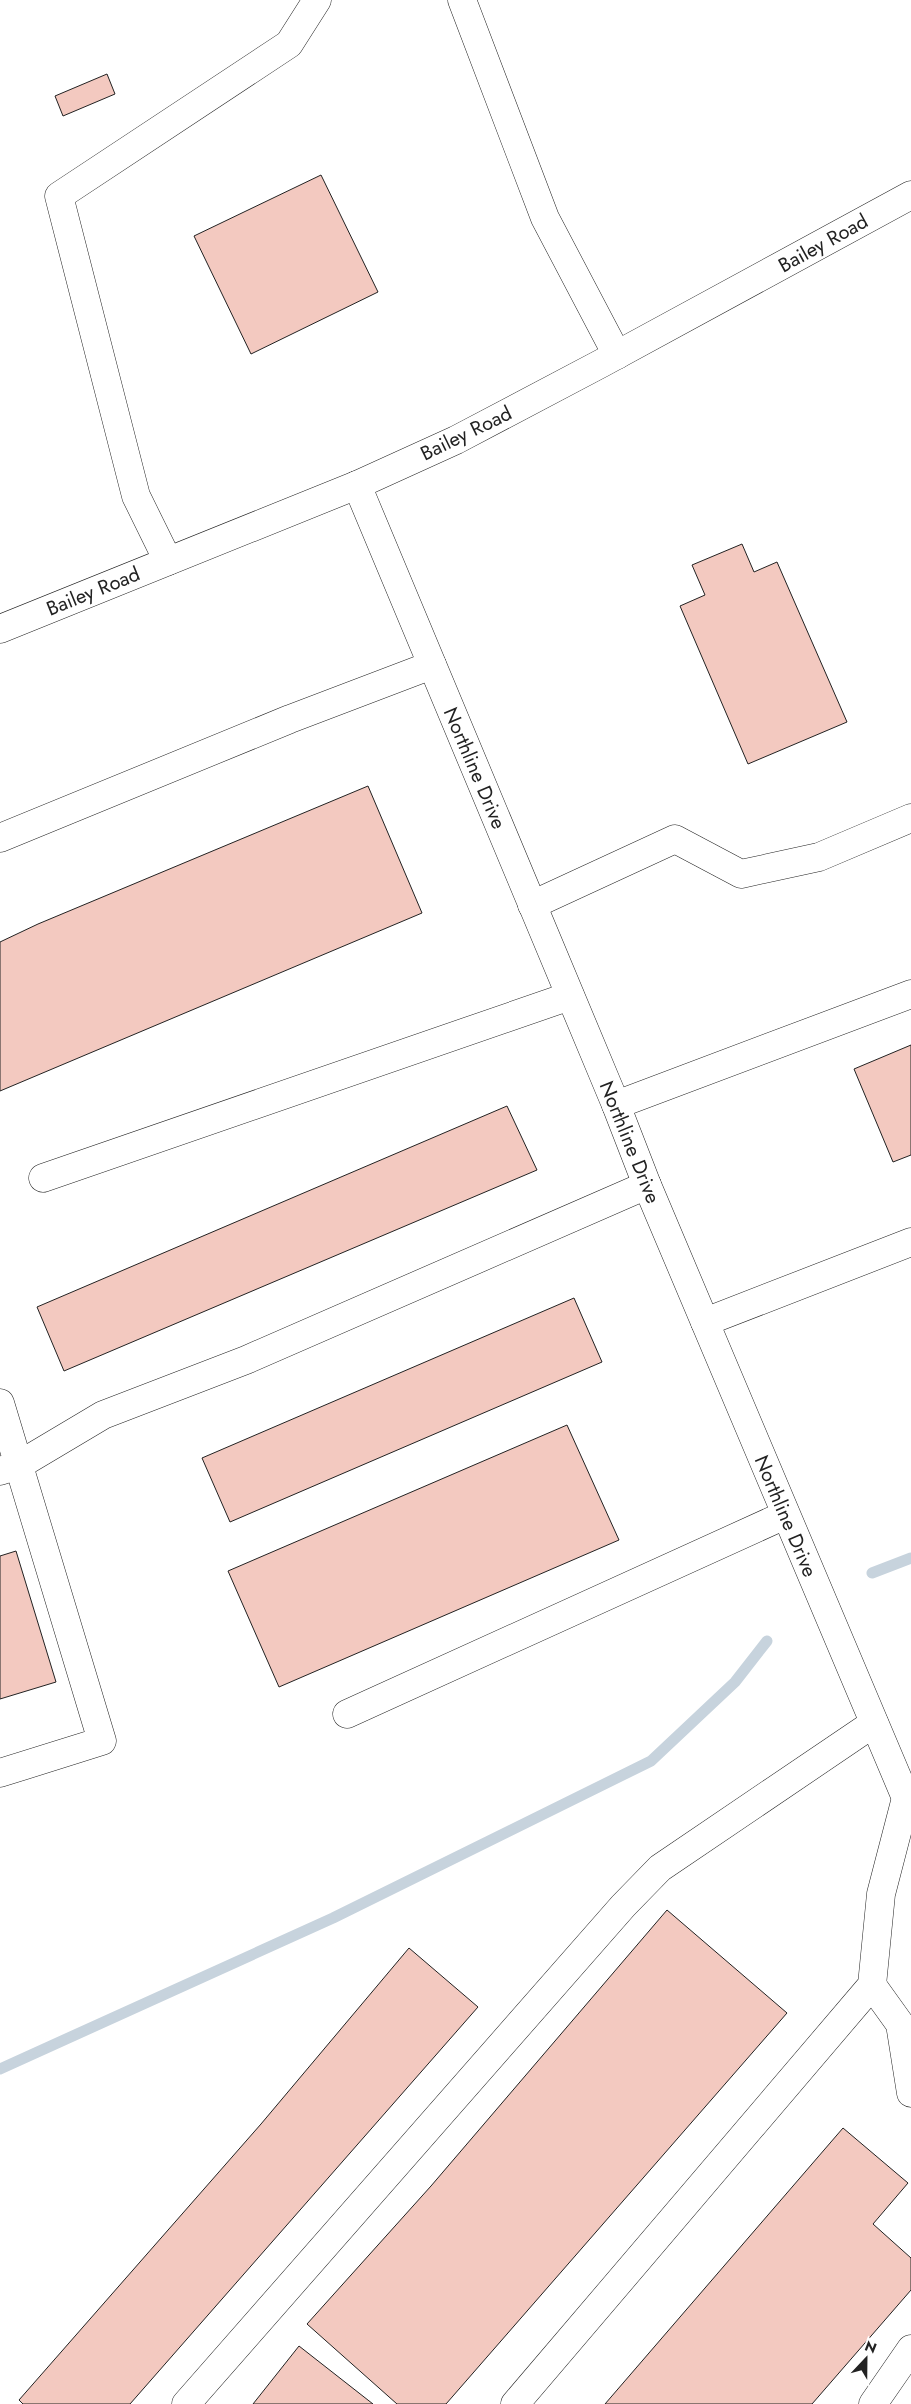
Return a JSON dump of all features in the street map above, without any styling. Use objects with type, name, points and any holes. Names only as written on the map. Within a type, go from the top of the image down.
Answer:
[{"type":"street","points":[[168,560],[136,496],[59,196],[289,44],[317,0]]},
{"type":"street","points":[[462,0],[545,218],[617,355]]},
{"type":"street","name":"Bailey Road","points":[[0,629],[357,484],[456,440],[911,195]]},
{"type":"street","name":"Northline Drive","points":[[357,484],[616,1105],[647,1185],[874,1723],[909,1800]]},
{"type":"street","points":[[0,838],[290,719],[432,665]]},
{"type":"street","points":[[532,905],[675,839],[741,874],[819,857],[911,818]]},
{"type":"street","points":[[616,1105],[911,994]]},
{"type":"street","points":[[43,1178],[570,996]]},
{"type":"street","points":[[9,1468],[103,1415],[264,1353],[647,1185]]},
{"type":"street","points":[[705,1322],[911,1242]]},
{"type":"street","points":[[0,1403],[9,1468],[102,1741],[0,1773]]},
{"type":"street","points":[[347,1714],[786,1515]]},
{"type":"street","points":[[186,2404],[622,1906],[660,1868],[874,1723]]},
{"type":"street","points":[[516,2404],[872,1985],[881,1894],[909,1800]]},
{"type":"street","points":[[872,1985],[900,2024],[911,2093]]},
{"type":"street","points":[[873,2404],[911,2349]]},
{"type":"building","points":[[107,74],[115,94],[63,116],[55,96]]},
{"type":"building","points":[[321,175],[378,292],[251,354],[194,236]]},
{"type":"building","points":[[742,544],[754,572],[777,562],[847,722],[748,764],[680,606],[705,595],[692,565]]},
{"type":"building","points":[[368,786],[422,913],[0,1091],[0,942],[38,924]]},
{"type":"building","points":[[911,1045],[911,1155],[893,1162],[854,1069]]},
{"type":"building","points":[[507,1106],[537,1170],[64,1371],[37,1307]]},
{"type":"building","points":[[574,1298],[602,1362],[230,1522],[202,1458]]},
{"type":"building","points":[[567,1425],[619,1540],[279,1687],[228,1571]]},
{"type":"building","points":[[16,1551],[56,1682],[0,1699],[0,1556]]},
{"type":"building","points":[[667,1910],[787,2013],[446,2404],[397,2404],[307,2324],[431,2186]]},
{"type":"building","points":[[409,1948],[478,2007],[130,2404],[23,2404],[19,2400],[261,2124]]},
{"type":"building","points":[[843,2128],[908,2183],[873,2224],[911,2258],[911,2290],[812,2404],[605,2404]]},
{"type":"building","points":[[299,2346],[373,2404],[253,2404]]},
{"type":"waterway","points":[[872,1573],[911,1558]]},
{"type":"waterway","points":[[0,2069],[333,1918],[651,1761],[735,1682],[767,1641]]}]
